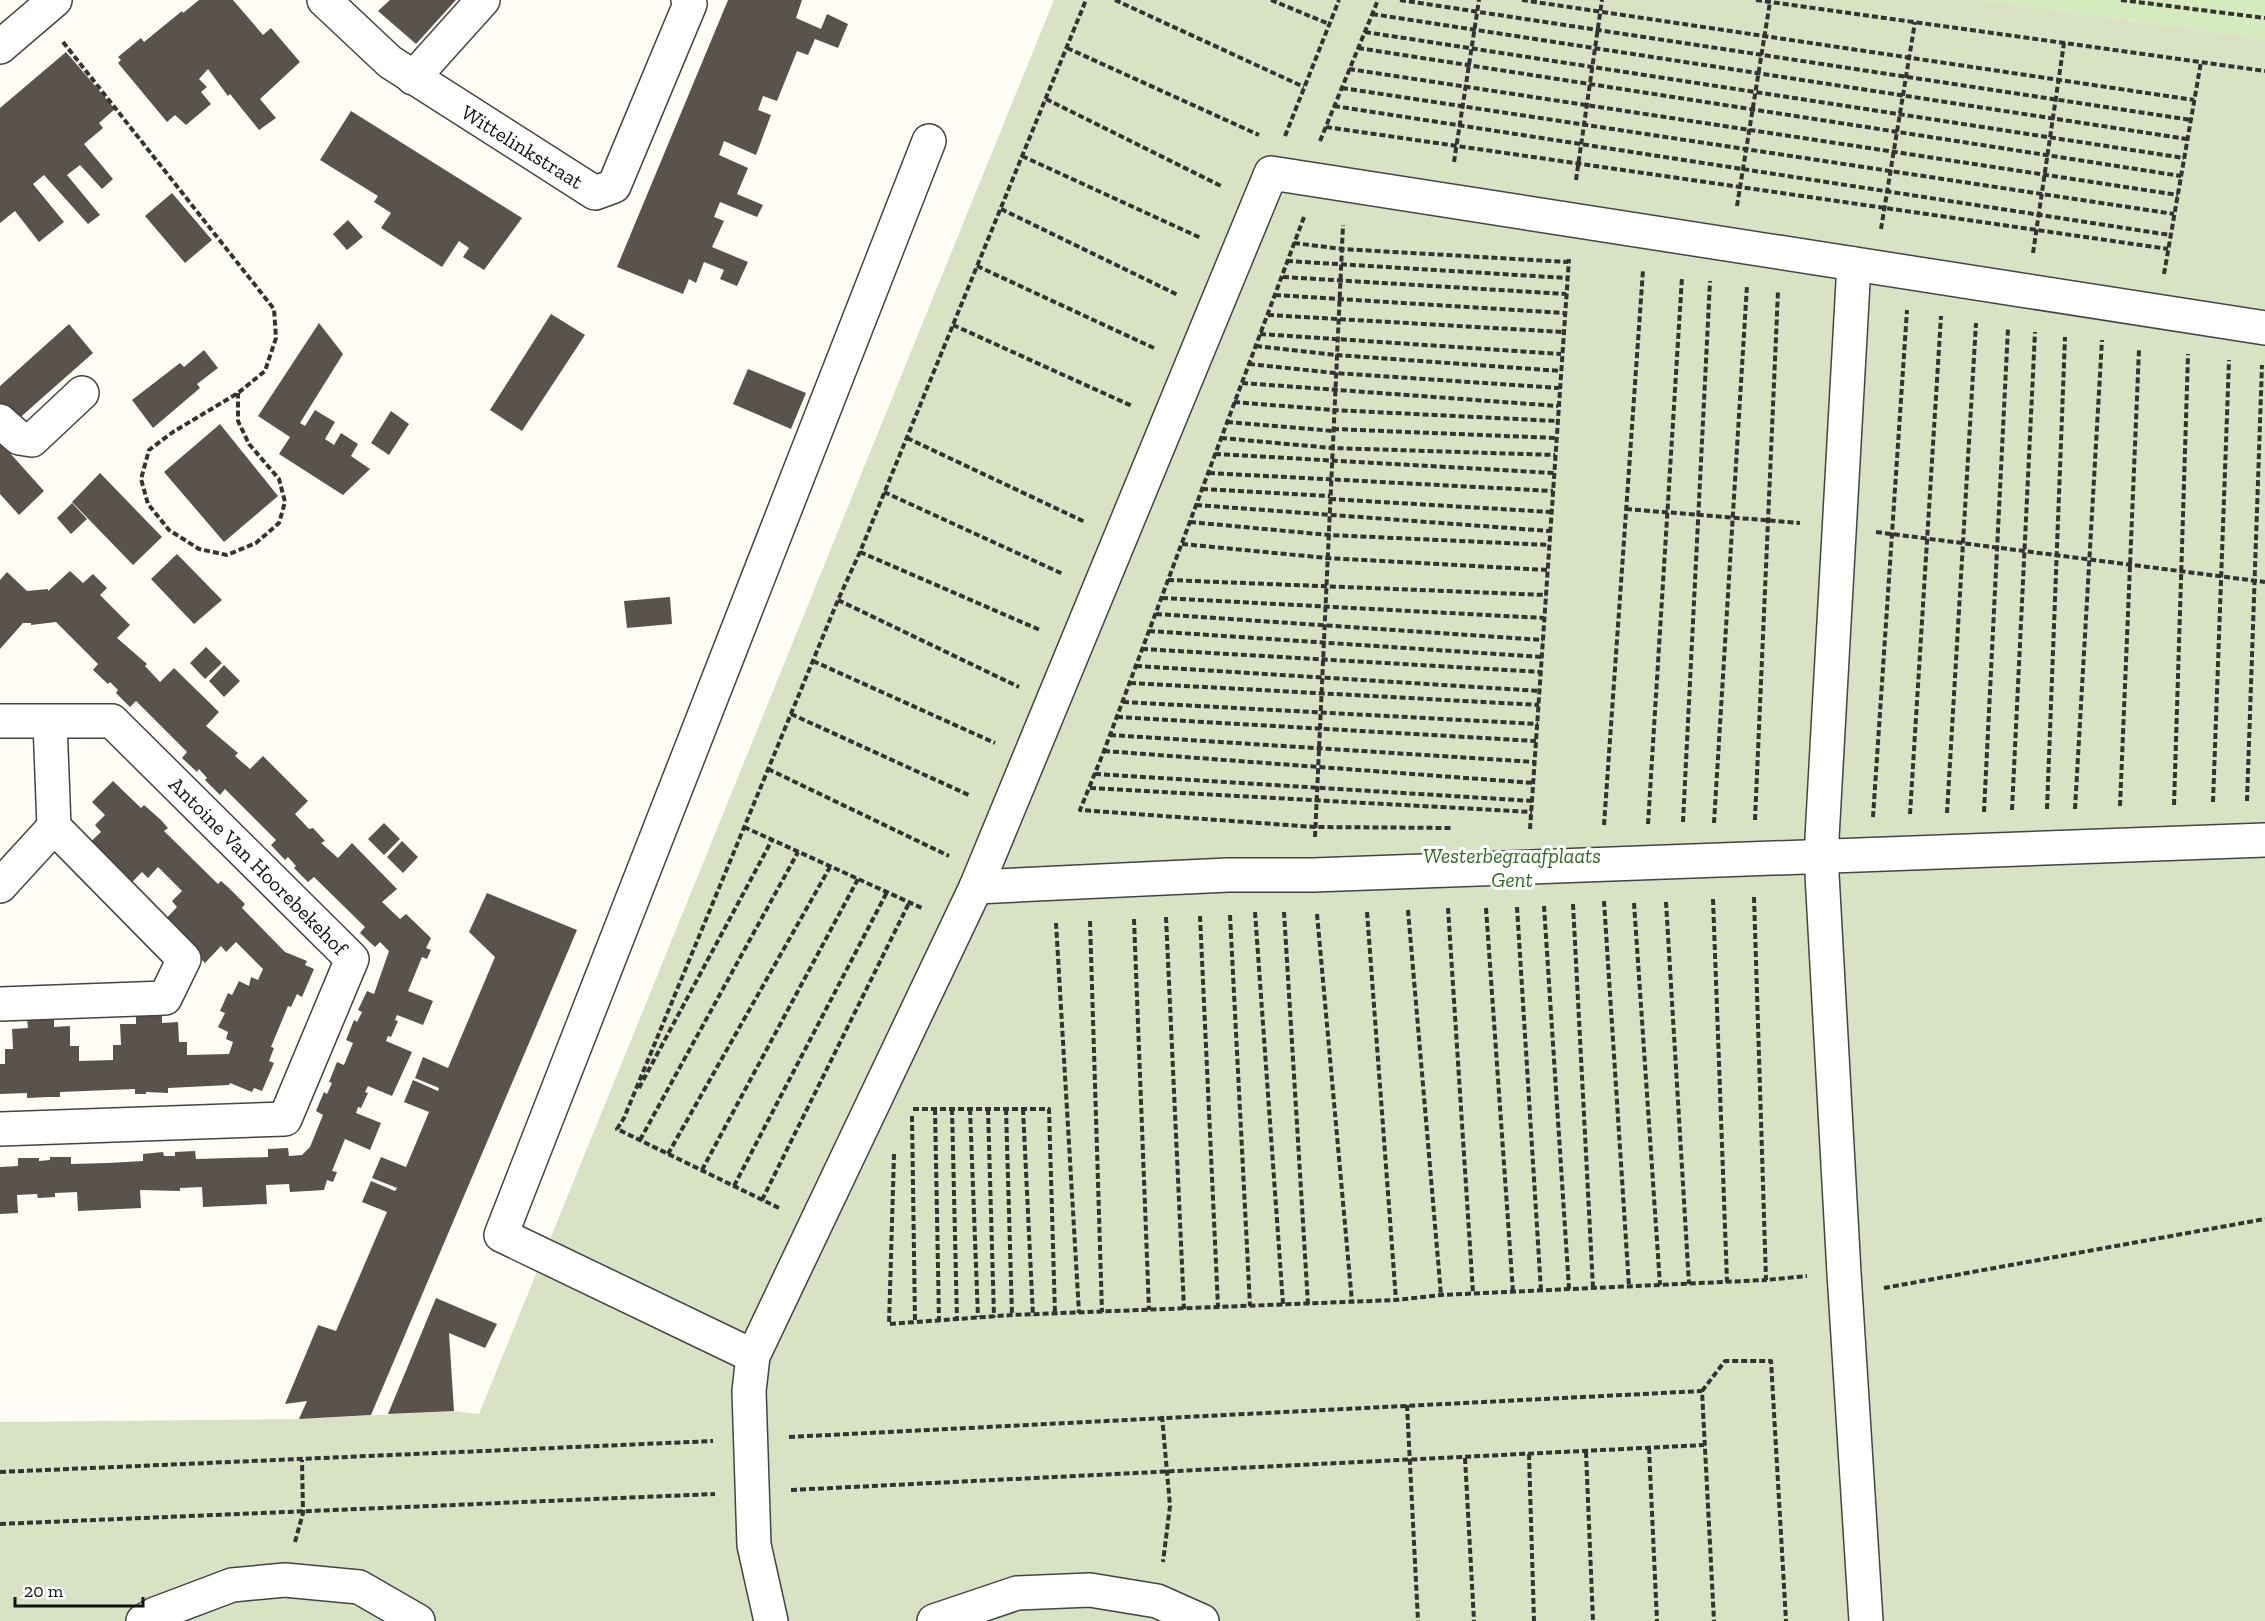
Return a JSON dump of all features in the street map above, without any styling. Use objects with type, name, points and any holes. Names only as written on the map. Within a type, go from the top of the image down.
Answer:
[{"type":"street","name":"Wittelinkstraat","points":[[324,0],[390,62],[595,193],[614,186],[690,4],[688,0]]},
{"type":"street","points":[[413,78],[483,0]]},
{"type":"street","points":[[0,47],[48,7]]},
{"type":"street","points":[[753,1356],[501,1235],[929,141]]},
{"type":"street","points":[[771,1621],[754,1545],[749,1391],[753,1356],[979,879],[1277,159],[1323,181],[2264,328]]},
{"type":"street","points":[[1864,266],[1839,527],[1821,856],[1844,1284],[1866,1621]]},
{"type":"street","points":[[0,422],[19,438],[32,440],[82,393]]},
{"type":"street","name":"Antoine Van Hoorebekehof","points":[[0,721],[112,721],[352,959],[285,1119],[0,1129]]},
{"type":"street","points":[[0,1004],[165,998],[184,959],[54,827],[50,722]]},
{"type":"street","points":[[0,886],[54,827]]},
{"type":"street","points":[[979,879],[1054,883],[1089,882],[2255,840]]},
{"type":"street","points":[[143,1621],[155,1614],[232,1585],[285,1580],[359,1587],[418,1621]]},
{"type":"street","points":[[934,1621],[1017,1593],[1090,1590],[1157,1601],[1202,1621]]},
{"type":"path","points":[[628,1108],[838,600],[860,552],[1086,0]]},
{"type":"path","points":[[1115,0],[1304,87]]},
{"type":"path","points":[[1271,0],[1329,24]]},
{"type":"path","points":[[1067,48],[1277,159],[1339,0]]},
{"type":"path","points":[[1316,827],[1342,249],[1323,181],[1326,127],[1377,0]]},
{"type":"path","points":[[1400,0],[2191,120]]},
{"type":"path","points":[[1447,201],[1479,0]]},
{"type":"path","points":[[1522,0],[2194,100]]},
{"type":"path","points":[[1530,828],[1570,220],[1602,0]]},
{"type":"path","points":[[1756,0],[2265,71]]},
{"type":"path","points":[[2121,0],[2265,18]]},
{"type":"path","points":[[1541,1291],[1597,864],[1698,515],[1731,245],[1770,2]]},
{"type":"path","points":[[48,7],[274,309],[276,338],[265,371],[238,393],[173,432],[149,450],[141,479],[148,504],[169,530],[199,549],[227,555],[256,543],[279,523],[285,502],[279,479],[249,444],[238,421],[238,393]]},
{"type":"path","points":[[1372,14],[2187,139]]},
{"type":"path","points":[[1864,266],[1884,208],[1915,22]]},
{"type":"path","points":[[1365,32],[2184,158]]},
{"type":"path","points":[[1944,852],[1963,543],[2024,291],[2036,230],[2064,43]]},
{"type":"path","points":[[1358,48],[2181,176]]},
{"type":"path","points":[[2118,845],[2130,565],[2149,310],[2168,249],[2201,62]]},
{"type":"path","points":[[1349,69],[2178,195]]},
{"type":"path","points":[[1342,88],[2174,214]]},
{"type":"path","points":[[1046,99],[1258,205]]},
{"type":"path","points":[[1334,106],[2170,235]]},
{"type":"path","points":[[1326,127],[2168,249]]},
{"type":"path","points":[[1022,156],[1238,255]]},
{"type":"path","points":[[1323,181],[1287,261],[1283,278],[1080,810],[1316,827],[1459,828]]},
{"type":"path","points":[[1000,209],[1214,313]]},
{"type":"path","points":[[1569,1289],[1597,864],[1646,232]]},
{"type":"path","points":[[1294,243],[1342,249],[1569,262]]},
{"type":"path","points":[[1513,1292],[1667,512],[1731,245]]},
{"type":"path","points":[[1593,1288],[1597,864],[1733,518],[1731,245]]},
{"type":"path","points":[[1731,245],[1768,520],[1753,859],[1766,1280]]},
{"type":"path","points":[[1287,261],[1567,278]]},
{"type":"path","points":[[977,266],[1192,366]]},
{"type":"path","points":[[1870,854],[1910,273]]},
{"type":"path","points":[[1283,278],[1566,294]]},
{"type":"path","points":[[1907,853],[1944,279]]},
{"type":"path","points":[[1996,850],[1997,547],[2024,291]]},
{"type":"path","points":[[1996,850],[2024,551],[2024,291]]},
{"type":"path","points":[[2024,291],[2057,555],[2059,848]]},
{"type":"path","points":[[1275,295],[1564,313]]},
{"type":"path","points":[[2059,848],[2090,559],[2105,303]]},
{"type":"path","points":[[1267,315],[1563,332]]},
{"type":"path","points":[[2173,843],[2189,317]]},
{"type":"path","points":[[2212,842],[2230,323]]},
{"type":"path","points":[[953,325],[1169,423]]},
{"type":"path","points":[[2255,840],[2254,581],[2264,328]]},
{"type":"path","points":[[1260,334],[1562,354]]},
{"type":"path","points":[[1256,346],[1336,355],[1561,371]]},
{"type":"path","points":[[1249,364],[1335,374],[1559,388]]},
{"type":"path","points":[[1242,383],[1558,406]]},
{"type":"path","points":[[1234,402],[1334,410],[1557,421]]},
{"type":"path","points":[[1227,422],[1333,430],[1556,438]]},
{"type":"path","points":[[907,438],[1120,539]]},
{"type":"path","points":[[1221,438],[1332,448],[1555,455]]},
{"type":"path","points":[[1215,454],[1554,473]]},
{"type":"path","points":[[1208,473],[1552,491]]},
{"type":"path","points":[[1202,489],[1551,512]]},
{"type":"path","points":[[884,492],[1100,590]]},
{"type":"path","points":[[1196,505],[1550,531]]},
{"type":"path","points":[[1626,509],[1839,527],[2265,582]]},
{"type":"path","points":[[1190,522],[1329,535],[1549,545]]},
{"type":"path","points":[[1182,544],[1327,558],[1548,570]]},
{"type":"path","points":[[860,552],[1077,646]]},
{"type":"path","points":[[1168,580],[1546,595]]},
{"type":"path","points":[[1162,598],[1544,618]]},
{"type":"path","points":[[838,600],[1052,703]]},
{"type":"path","points":[[1155,614],[1543,640]]},
{"type":"path","points":[[1149,631],[1542,657]]},
{"type":"path","points":[[1142,649],[1541,672]]},
{"type":"path","points":[[813,661],[1029,758]]},
{"type":"path","points":[[1136,666],[1540,691]]},
{"type":"path","points":[[1130,683],[1539,705]]},
{"type":"path","points":[[1123,702],[1538,724]]},
{"type":"path","points":[[791,714],[1007,813]]},
{"type":"path","points":[[1117,717],[1536,741]]},
{"type":"path","points":[[1110,735],[1535,762]]},
{"type":"path","points":[[1104,751],[1534,783]]},
{"type":"path","points":[[768,769],[979,879]]},
{"type":"path","points":[[1095,774],[1533,801]]},
{"type":"path","points":[[1090,788],[1532,812]]},
{"type":"path","points":[[744,827],[957,925]]},
{"type":"path","points":[[1218,1307],[1255,875],[1316,827]]},
{"type":"path","points":[[1518,828],[1530,828],[1597,864],[1727,1282]]},
{"type":"path","points":[[772,840],[617,1129],[816,1226]]},
{"type":"path","points":[[640,1140],[798,852]]},
{"type":"path","points":[[1597,864],[1689,1284]]},
{"type":"path","points":[[1597,864],[1660,1285]]},
{"type":"path","points":[[1597,864],[1629,1287]]},
{"type":"path","points":[[668,1154],[830,867]]},
{"type":"path","points":[[1446,868],[1473,1293]]},
{"type":"path","points":[[1405,870],[1441,1295]]},
{"type":"path","points":[[1364,872],[1396,1300]]},
{"type":"path","points":[[1255,875],[1353,1302]]},
{"type":"path","points":[[1255,875],[1308,1304]]},
{"type":"path","points":[[1255,875],[1283,1304]]},
{"type":"path","points":[[1250,1306],[1255,875]]},
{"type":"path","points":[[702,1170],[858,879]]},
{"type":"path","points":[[1148,879],[1184,1309]]},
{"type":"path","points":[[1148,879],[1149,1310]]},
{"type":"path","points":[[1089,882],[1102,1312]]},
{"type":"path","points":[[1054,883],[1079,1313]]},
{"type":"path","points":[[734,1186],[887,892]]},
{"type":"path","points":[[762,1200],[909,903]]},
{"type":"path","points":[[952,1108],[957,1320]]},
{"type":"path","points":[[904,1109],[1049,1109],[1055,1314]]},
{"type":"path","points":[[912,1109],[915,1322]]},
{"type":"path","points":[[935,1109],[939,1320]]},
{"type":"path","points":[[970,1109],[978,1317]]},
{"type":"path","points":[[988,1109],[994,1317]]},
{"type":"path","points":[[1006,1109],[1011,1315]]},
{"type":"path","points":[[1023,1109],[1033,1316]]},
{"type":"path","points":[[894,1145],[889,1324],[1011,1315],[1033,1316],[1353,1302],[1473,1293],[1766,1280],[1844,1284],[2265,1218]]},
{"type":"path","points":[[1714,1621],[1702,1390],[1725,1361],[1771,1361],[1786,1621]]},
{"type":"path","points":[[0,1472],[751,1439],[1162,1416],[1702,1390]]},
{"type":"path","points":[[1407,1405],[1418,1621]]},
{"type":"path","points":[[1157,1601],[1170,1506],[1165,1472],[1162,1416]]},
{"type":"path","points":[[0,1524],[303,1513],[1704,1445]]},
{"type":"path","points":[[1649,1449],[1657,1621]]},
{"type":"path","points":[[1586,1452],[1593,1621]]},
{"type":"path","points":[[1529,1454],[1534,1621]]},
{"type":"path","points":[[1465,1458],[1474,1621]]},
{"type":"path","points":[[285,1580],[303,1513],[302,1460]]},
{"type":"green space","name":"Westerbegraafplaats Gent","points":[[1054,0],[1982,0],[2265,39],[2265,1621],[0,1621],[0,1422],[299,1419],[454,1411],[479,1414]]},
{"type":"green space","points":[[1982,0],[2265,0],[2265,39]]},
{"type":"building","points":[[199,0],[233,0],[263,35],[271,28],[300,62],[260,99],[276,118],[259,130],[230,94],[228,96],[208,69],[199,79],[207,87],[201,92],[211,104],[186,125],[175,115],[167,122],[118,63],[121,60],[118,57],[141,38],[144,42]]},
{"type":"building","points":[[390,0],[456,0],[416,44],[378,11]]},
{"type":"building","points":[[728,0],[802,0],[796,18],[821,29],[827,14],[848,24],[838,48],[815,39],[808,55],[797,51],[777,101],[763,96],[758,110],[771,115],[756,155],[724,141],[719,155],[748,168],[737,194],[763,205],[757,217],[720,202],[714,217],[724,221],[712,247],[748,262],[737,286],[720,279],[724,270],[704,262],[696,283],[689,279],[683,294],[617,267]]},
{"type":"building","points":[[66,52],[115,109],[99,123],[103,128],[84,144],[113,179],[102,189],[80,165],[67,175],[100,215],[88,224],[44,175],[33,184],[64,222],[39,242],[15,211],[0,223],[0,108]]},
{"type":"building","points":[[351,111],[522,218],[484,270],[463,257],[469,248],[459,241],[442,267],[381,228],[391,213],[374,202],[378,196],[320,160]]},
{"type":"building","points":[[172,193],[212,240],[185,263],[145,216]]},
{"type":"building","points":[[348,220],[363,237],[347,250],[333,234]]},
{"type":"building","points":[[551,314],[585,335],[522,431],[490,410]]},
{"type":"building","points":[[319,323],[343,354],[300,423],[305,426],[315,410],[335,422],[325,439],[334,445],[341,433],[358,444],[351,456],[370,469],[343,495],[279,454],[290,437],[258,416]]},
{"type":"building","points":[[69,324],[93,353],[15,422],[0,405],[0,386]]},
{"type":"building","points":[[204,350],[218,368],[197,384],[200,388],[153,428],[132,400],[180,363],[184,367]]},
{"type":"building","points":[[748,369],[806,393],[791,429],[733,404]]},
{"type":"building","points":[[391,411],[409,424],[389,455],[371,443]]},
{"type":"building","points":[[220,424],[278,496],[224,542],[164,472]]},
{"type":"building","points":[[0,442],[44,491],[19,515],[0,494]]},
{"type":"building","points":[[100,473],[162,537],[133,565],[72,502]]},
{"type":"building","points":[[72,503],[87,519],[71,534],[57,518]]},
{"type":"building","points":[[177,554],[222,600],[194,624],[151,579]]},
{"type":"building","points":[[70,571],[83,583],[93,574],[107,588],[100,595],[130,625],[117,638],[147,664],[145,666],[160,682],[174,668],[219,712],[206,726],[238,753],[235,756],[250,769],[263,756],[308,801],[295,814],[325,841],[321,843],[338,858],[352,843],[397,889],[382,902],[400,919],[406,914],[431,938],[426,948],[431,950],[427,959],[422,957],[408,991],[433,1001],[423,1025],[397,1015],[395,1020],[398,1021],[391,1037],[388,1036],[386,1041],[412,1052],[392,1096],[368,1086],[365,1092],[368,1093],[356,1113],[381,1123],[370,1150],[345,1139],[332,1171],[337,1172],[333,1182],[327,1180],[324,1190],[290,1192],[289,1184],[266,1185],[267,1204],[203,1207],[202,1187],[180,1188],[180,1191],[140,1190],[141,1208],[78,1211],[77,1192],[55,1193],[55,1197],[38,1198],[37,1194],[17,1195],[18,1213],[0,1214],[0,1167],[18,1166],[18,1158],[39,1158],[39,1161],[50,1160],[50,1157],[71,1157],[71,1164],[108,1163],[143,1161],[143,1154],[163,1152],[164,1156],[175,1156],[175,1152],[195,1151],[196,1159],[268,1157],[268,1149],[288,1148],[289,1156],[302,1155],[310,1147],[323,1115],[316,1111],[324,1092],[327,1094],[332,1083],[329,1082],[337,1062],[344,1065],[353,1043],[346,1040],[354,1020],[357,1022],[362,1012],[358,1010],[367,991],[374,994],[389,951],[380,942],[375,947],[360,933],[365,927],[314,877],[308,882],[294,868],[296,866],[288,857],[285,860],[271,845],[276,840],[225,789],[220,795],[205,780],[207,778],[199,769],[197,772],[182,758],[187,752],[136,701],[130,707],[116,693],[118,690],[110,682],[108,684],[93,670],[98,664],[56,622],[31,625],[31,623],[23,623],[0,649],[0,580],[7,572],[27,591],[48,589],[48,591]]},
{"type":"building","points":[[670,597],[672,624],[627,628],[624,601]]},
{"type":"building","points":[[206,647],[222,663],[205,679],[190,663]]},
{"type":"building","points":[[224,665],[240,681],[224,697],[209,681]]},
{"type":"building","points":[[113,781],[141,808],[144,805],[161,820],[168,828],[164,831],[218,884],[221,881],[245,904],[242,908],[285,952],[307,961],[305,965],[314,969],[302,997],[297,994],[291,1007],[288,1006],[271,1047],[274,1048],[269,1061],[274,1063],[262,1091],[254,1088],[252,1092],[230,1083],[229,1085],[168,1088],[168,1093],[135,1094],[135,1089],[60,1092],[60,1097],[27,1098],[27,1093],[0,1094],[0,1064],[5,1064],[5,1049],[13,1049],[12,1029],[28,1028],[27,1019],[54,1018],[54,1027],[70,1026],[70,1046],[79,1046],[79,1061],[113,1060],[113,1045],[121,1045],[120,1024],[136,1024],[136,1015],[162,1014],[162,1023],[178,1022],[179,1042],[187,1042],[187,1055],[229,1054],[233,1042],[226,1039],[228,1032],[218,1027],[225,1013],[220,1011],[228,993],[232,995],[239,981],[249,986],[251,977],[258,980],[263,969],[236,942],[226,952],[221,946],[205,963],[163,922],[177,907],[172,901],[182,891],[158,867],[148,878],[142,872],[127,887],[86,846],[101,832],[95,825],[105,815],[92,802]]},
{"type":"building","points":[[384,823],[400,839],[384,855],[368,839]]},
{"type":"building","points":[[402,841],[418,857],[403,873],[387,857]]},
{"type":"building","points":[[487,893],[577,930],[371,1415],[299,1419],[307,1401],[285,1404],[318,1325],[336,1331],[387,1212],[362,1202],[371,1181],[395,1191],[397,1188],[372,1178],[381,1157],[406,1167],[429,1112],[404,1102],[413,1080],[438,1091],[439,1088],[415,1078],[423,1057],[448,1068],[495,957],[469,932]]},
{"type":"building","points":[[436,1298],[497,1324],[485,1348],[449,1333],[454,1411],[388,1414]]}]
